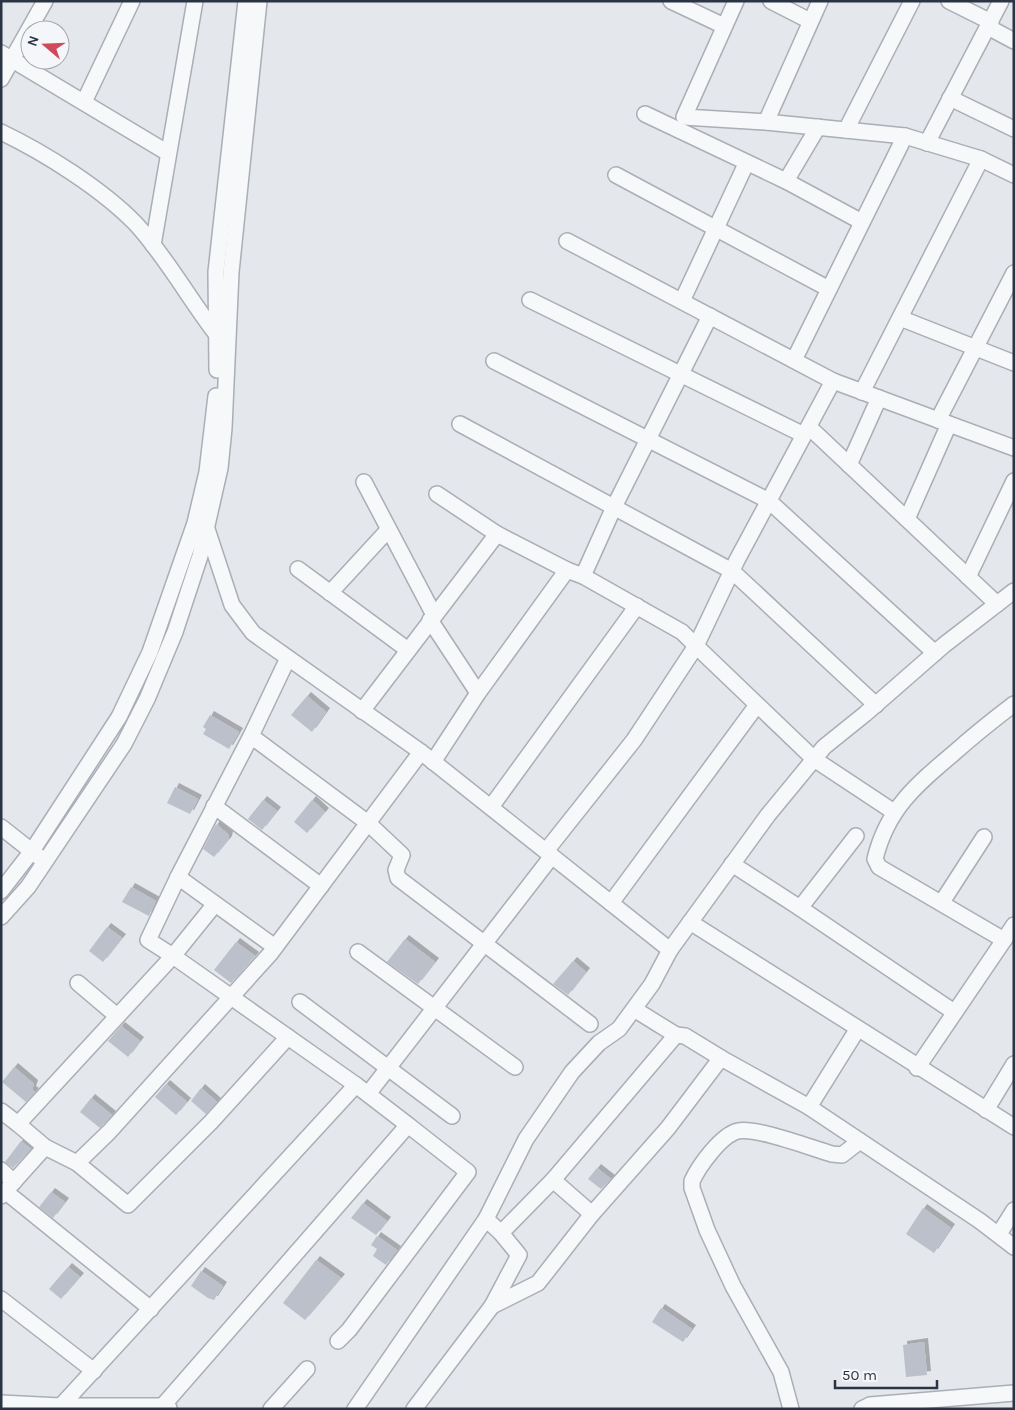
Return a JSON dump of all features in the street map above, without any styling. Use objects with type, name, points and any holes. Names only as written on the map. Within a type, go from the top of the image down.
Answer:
[{"type":"street","points":[[1,79],[7,56],[45,1]]},
{"type":"street","points":[[84,102],[132,1]]},
{"type":"street","points":[[153,245],[195,1]]},
{"type":"street","points":[[1,917],[28,888],[46,862],[124,744],[147,699],[174,632],[201,526],[220,468],[222,335],[216,272],[246,1]]},
{"type":"street","points":[[222,335],[231,272],[259,1]]},
{"type":"street","points":[[681,123],[736,1]]},
{"type":"street","points":[[771,1],[810,21]]},
{"type":"street","points":[[766,122],[820,1]]},
{"type":"street","points":[[846,130],[912,1]]},
{"type":"street","points":[[949,1],[1014,41]]},
{"type":"street","points":[[926,143],[1001,1]]},
{"type":"street","points":[[679,3],[724,26]]},
{"type":"street","points":[[7,56],[168,153]]},
{"type":"street","points":[[950,98],[1014,129]]},
{"type":"street","points":[[645,114],[681,123],[766,122],[905,136],[981,158],[1014,175]]},
{"type":"street","points":[[681,123],[746,164],[786,181],[862,222]]},
{"type":"street","points":[[786,181],[818,127]]},
{"type":"street","points":[[1,132],[99,192],[136,224],[222,335]]},
{"type":"street","points":[[794,360],[905,136]]},
{"type":"street","points":[[862,392],[981,158]]},
{"type":"street","points":[[682,302],[746,164]]},
{"type":"street","points":[[616,176],[829,289]]},
{"type":"street","points":[[566,241],[833,381],[1014,448]]},
{"type":"street","points":[[907,520],[943,422],[976,347],[1013,276]]},
{"type":"street","points":[[530,300],[682,375],[807,431],[849,465],[997,604]]},
{"type":"street","points":[[582,576],[614,507],[710,316]]},
{"type":"street","points":[[900,318],[1014,362]]},
{"type":"street","points":[[494,361],[769,502],[935,653]]},
{"type":"street","points":[[59,1408],[362,1089],[388,1068],[483,944],[634,740],[696,646],[732,571],[833,381]]},
{"type":"street","points":[[849,465],[879,398]]},
{"type":"street","points":[[460,424],[732,571],[876,705]]},
{"type":"street","points":[[968,577],[1014,481]]},
{"type":"street","points":[[364,482],[432,618],[478,693]]},
{"type":"street","points":[[437,494],[497,534],[582,576],[682,632],[814,759],[894,812]]},
{"type":"street","points":[[201,526],[232,606],[253,633],[427,757],[670,950]]},
{"type":"street","points":[[1,891],[32,851],[119,717],[150,652],[201,526]]},
{"type":"street","points":[[330,592],[388,530]]},
{"type":"street","points":[[362,711],[497,534]]},
{"type":"street","points":[[298,569],[408,650]]},
{"type":"street","points":[[77,1163],[109,1132],[275,947],[368,823],[427,757],[478,693],[567,570]]},
{"type":"street","points":[[355,1409],[486,1219],[526,1139],[572,1072],[599,1043],[620,1029],[652,984],[670,950],[768,814],[824,747],[876,705],[935,653],[1014,591]]},
{"type":"street","points":[[491,807],[637,606]]},
{"type":"street","points":[[288,658],[251,736],[178,877],[148,940],[362,1089],[468,1172],[349,1330],[338,1341]]},
{"type":"street","points":[[1004,940],[942,902],[879,867],[875,859],[877,850],[894,812],[911,790],[1014,704]]},
{"type":"street","points":[[611,903],[757,705]]},
{"type":"street","points":[[251,736],[368,823],[402,855],[396,870],[398,878],[590,1024]]},
{"type":"street","points":[[214,806],[321,886]]},
{"type":"street","points":[[1,827],[46,862]]},
{"type":"street","points":[[800,908],[856,836]]},
{"type":"street","points":[[942,902],[984,837]]},
{"type":"street","points":[[732,864],[954,1012]]},
{"type":"street","points":[[178,877],[275,947]]},
{"type":"street","points":[[18,1124],[172,956],[215,904]]},
{"type":"street","points":[[690,922],[917,1068],[1014,1127]]},
{"type":"street","points":[[917,1068],[1014,925]]},
{"type":"street","points":[[358,952],[514,1067]]},
{"type":"street","points":[[78,983],[118,1016]]},
{"type":"street","points":[[300,1002],[452,1116]]},
{"type":"street","points":[[634,1009],[676,1035],[685,1036],[809,1107],[999,1234],[1014,1248]]},
{"type":"street","points":[[809,1107],[857,1030]]},
{"type":"street","points":[[501,1233],[553,1180],[676,1035]]},
{"type":"street","points":[[1,1111],[45,1147],[77,1163],[128,1206],[211,1122],[288,1038]]},
{"type":"street","points":[[492,1306],[538,1282],[592,1214],[668,1128],[722,1058]]},
{"type":"street","points":[[986,1110],[1014,1064]]},
{"type":"street","points":[[1,1403],[59,1408],[165,1408],[408,1125]]},
{"type":"street","points":[[791,1409],[781,1372],[733,1286],[707,1230],[692,1188],[692,1181],[717,1146],[732,1133],[740,1131],[761,1134],[837,1154],[849,1152],[860,1141]]},
{"type":"street","points":[[7,1190],[45,1147]]},
{"type":"street","points":[[1,1170],[7,1190],[151,1309]]},
{"type":"street","points":[[553,1180],[592,1214]]},
{"type":"street","points":[[999,1234],[1014,1210]]},
{"type":"street","points":[[422,1406],[492,1306],[519,1255],[501,1233],[486,1219]]},
{"type":"street","points":[[1,1299],[94,1371]]},
{"type":"street","points":[[270,1409],[307,1369]]},
{"type":"street","points":[[862,1409],[870,1405],[983,1402],[1014,1393]]},
{"type":"building","points":[[307,696],[326,712],[312,732],[291,715]]},
{"type":"building","points":[[210,715],[239,732],[229,749],[203,734],[206,729],[203,727]]},
{"type":"building","points":[[175,787],[198,799],[190,814],[167,803]]},
{"type":"building","points":[[263,800],[277,811],[262,830],[248,819]]},
{"type":"building","points":[[312,800],[325,812],[307,833],[294,822]]},
{"type":"building","points":[[216,824],[229,835],[228,840],[214,857],[203,849]]},
{"type":"building","points":[[131,887],[156,901],[149,916],[122,902]]},
{"type":"building","points":[[107,927],[122,938],[103,962],[89,951]]},
{"type":"building","points":[[405,939],[435,962],[418,984],[387,962]]},
{"type":"building","points":[[236,942],[255,956],[231,983],[214,970]]},
{"type":"building","points":[[573,961],[586,972],[568,995],[553,984]]},
{"type":"building","points":[[121,1026],[140,1041],[128,1057],[108,1041]]},
{"type":"building","points":[[14,1067],[34,1084],[32,1090],[35,1092],[26,1102],[2,1082]]},
{"type":"building","points":[[166,1084],[187,1102],[176,1115],[155,1097]]},
{"type":"building","points":[[201,1088],[217,1102],[206,1114],[191,1101]]},
{"type":"building","points":[[91,1098],[112,1115],[100,1128],[80,1112]]},
{"type":"building","points":[[21,1141],[31,1149],[13,1168],[5,1162]]},
{"type":"building","points":[[597,1168],[611,1179],[601,1189],[588,1179]]},
{"type":"building","points":[[51,1192],[65,1202],[53,1218],[39,1207]]},
{"type":"building","points":[[363,1203],[387,1221],[376,1235],[351,1218]]},
{"type":"building","points":[[923,1208],[951,1228],[934,1253],[906,1234]]},
{"type":"building","points":[[377,1236],[397,1250],[386,1265],[373,1256],[377,1249],[371,1245]]},
{"type":"building","points":[[316,1260],[341,1278],[305,1320],[283,1303]]},
{"type":"building","points":[[68,1267],[80,1277],[61,1299],[49,1289]]},
{"type":"building","points":[[201,1271],[223,1286],[214,1300],[191,1286]]},
{"type":"building","points":[[661,1308],[692,1329],[683,1342],[652,1322]]},
{"type":"building","points":[[924,1342],[927,1375],[906,1377],[903,1345]]}]
